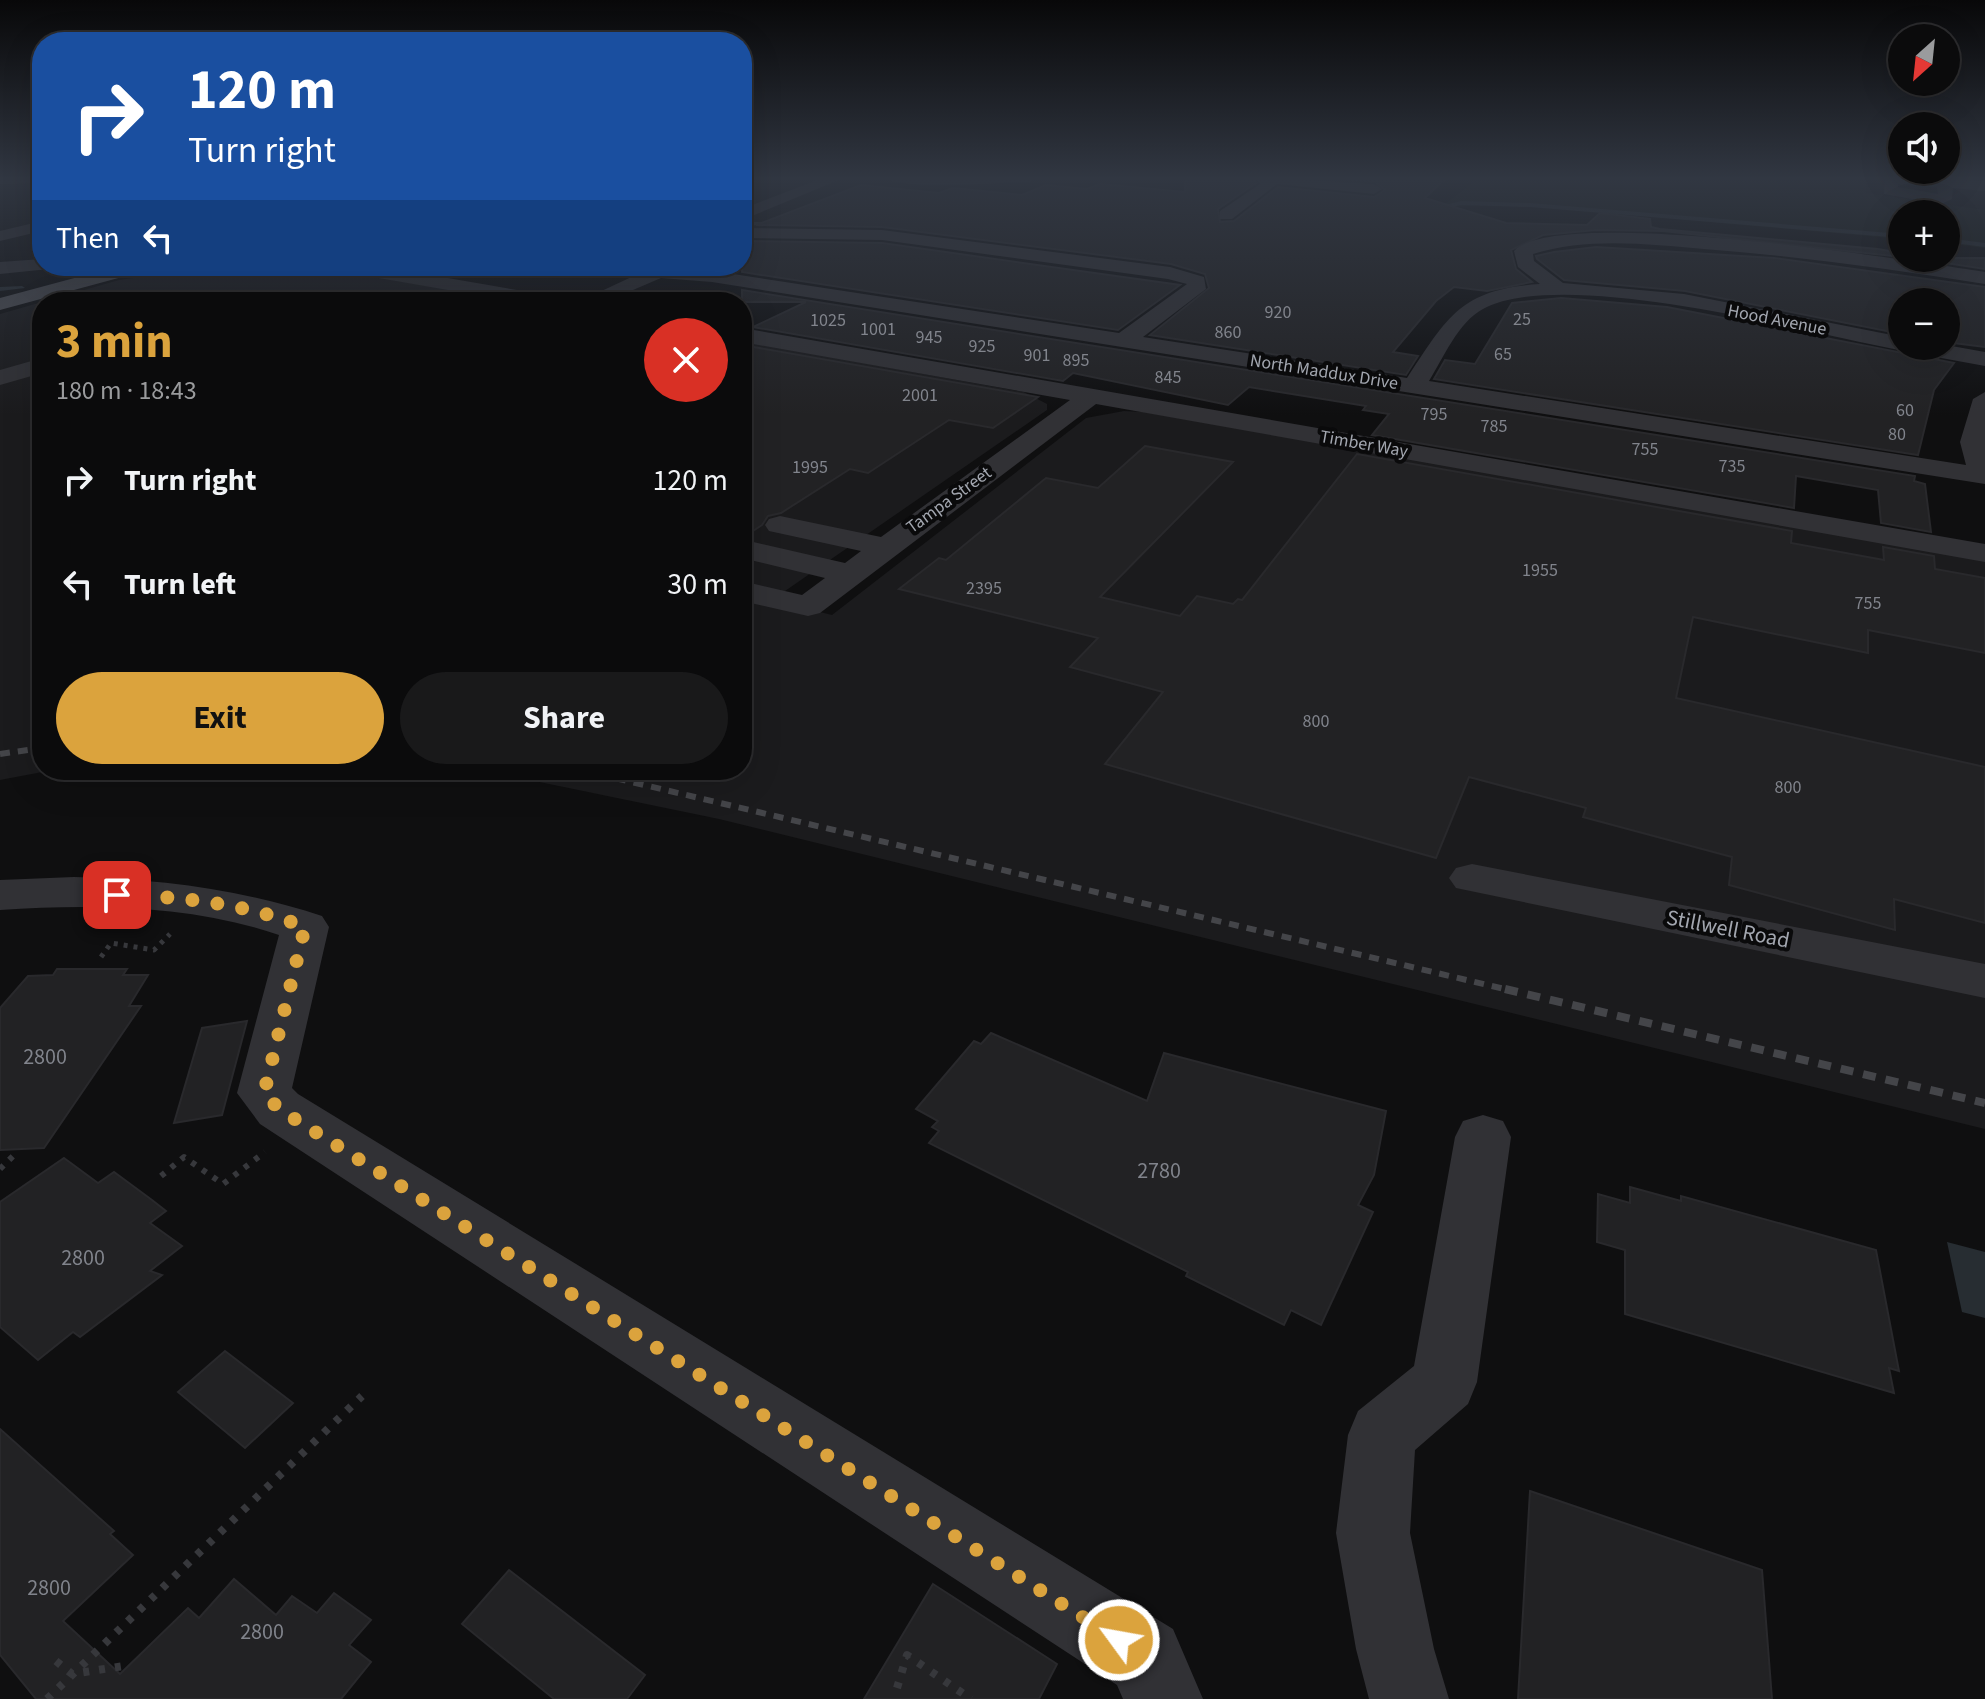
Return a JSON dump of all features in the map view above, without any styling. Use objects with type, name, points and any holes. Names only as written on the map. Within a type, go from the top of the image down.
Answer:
[{"type":"main road","points":[[45,292],[104,276]]},
{"type":"main road","points":[[0,304],[32,295]]},
{"type":"street","points":[[1043,256],[1170,273],[1197,281],[1196,289],[1189,295],[1123,341]]},
{"type":"street","points":[[1524,256],[1525,263],[1557,288]]},
{"type":"street","points":[[1817,256],[1985,278]]},
{"type":"street","points":[[0,268],[32,266]]},
{"type":"street","points":[[402,276],[494,292]]},
{"type":"street","points":[[612,292],[649,276]]},
{"type":"street","name":"North Maddux Drive","points":[[714,276],[1984,476]]},
{"type":"street","name":"Hood Avenue","points":[[1414,386],[1468,310],[1476,304],[1507,294],[1557,288],[1642,295],[1888,341]]},
{"type":"street","name":"Timber Way","points":[[752,337],[1985,553]]},
{"type":"street","points":[[1960,354],[1985,359]]},
{"type":"street","points":[[0,378],[32,368]]},
{"type":"street","name":"Tampa Street","points":[[752,593],[808,606],[1091,396]]},
{"type":"street","points":[[1984,476],[1973,442],[1985,399]]},
{"type":"street","points":[[780,525],[885,547]]},
{"type":"street","points":[[752,551],[849,574]]},
{"type":"street","name":"Stillwell Road","points":[[1472,878],[1985,981]]},
{"type":"street","points":[[0,895],[171,896],[280,918],[305,927],[264,1093],[279,1109],[1145,1657],[1163,1699]]},
{"type":"street","points":[[1409,1699],[1395,1649],[1373,1533],[1382,1435],[1444,1382],[1483,1137]]},
{"type":"path","points":[[161,1176],[184,1157],[223,1184],[302,1123]]},
{"type":"path","points":[[0,1169],[14,1155]]},
{"type":"path","points":[[47,1699],[362,1396]]},
{"type":"path","points":[[897,1688],[907,1655],[971,1699]]},
{"type":"path","points":[[56,1661],[72,1674],[130,1665]]},
{"type":"shaded area","points":[[147,276],[369,276],[465,292],[77,292]]},
{"type":"shaded area","points":[[32,305],[32,774],[0,780],[0,314]]},
{"type":"shaded area","points":[[752,343],[1024,392],[1047,404],[1047,410],[772,600],[832,615],[1086,418],[1124,411],[1144,412],[1985,560],[1985,1129],[719,819],[530,780],[752,780]]},
{"type":"shaded area","points":[[1947,1242],[1985,1252],[1985,1318],[1962,1312]]},
{"type":"building","points":[[752,256],[976,256],[1180,285],[1118,330],[752,274]]},
{"type":"building","points":[[1111,256],[1513,256],[1516,269],[1532,282],[1487,291],[1454,287],[1436,301],[1393,352],[1418,356],[1406,375],[1150,335],[1209,288],[1205,274],[1171,264]]},
{"type":"building","points":[[1536,256],[1774,258],[1985,287],[1985,347],[1960,344],[1960,288],[1888,288],[1888,331],[1685,291],[1564,280]]},
{"type":"building","points":[[1960,258],[1985,258],[1985,269],[1960,265]]},
{"type":"building","points":[[742,290],[1915,476],[1914,481],[1925,484],[1931,532],[1881,523],[1878,490],[1796,476],[1794,508],[1372,435],[1389,414],[1363,410],[1366,406],[1249,387],[1228,405],[1073,373],[1063,381],[753,327],[806,302],[752,302],[752,292]]},
{"type":"building","points":[[1561,298],[1667,307],[1888,350],[1888,360],[1954,363],[1934,390],[1918,455],[1434,379],[1445,360],[1475,364],[1512,303]]},
{"type":"building","points":[[752,347],[1038,397],[993,428],[949,420],[868,473],[850,469],[781,513],[768,516],[752,532]]},
{"type":"building","points":[[1145,446],[1233,462],[1100,597],[1180,616],[1197,596],[1233,604],[1238,599],[1242,600],[1357,454],[1792,531],[1791,543],[1884,560],[1883,547],[1934,556],[1935,569],[1985,578],[1985,653],[1868,630],[1868,653],[1693,617],[1676,698],[1985,767],[1985,923],[1894,899],[1895,930],[1729,885],[1732,857],[1583,817],[1586,808],[1469,777],[1436,858],[1105,764],[1163,692],[1070,667],[1098,638],[899,589],[939,558],[946,560],[1046,478],[1098,488]]},
{"type":"building","points":[[57,969],[127,969],[123,975],[148,975],[129,1006],[141,1006],[44,1148],[0,1150],[0,1008],[28,976],[53,975]]},
{"type":"building","points":[[247,1021],[222,1115],[174,1123],[202,1028]]},
{"type":"building","points":[[991,1033],[1147,1101],[1164,1053],[1386,1111],[1374,1175],[1358,1205],[1373,1212],[1321,1325],[1291,1310],[1284,1325],[1186,1276],[1188,1272],[929,1143],[939,1131],[932,1127],[938,1121],[916,1109],[974,1041],[981,1044]]},
{"type":"building","points":[[64,1158],[98,1183],[114,1172],[152,1200],[166,1211],[150,1223],[182,1246],[150,1271],[162,1275],[80,1337],[73,1332],[38,1360],[0,1327],[0,1202]]},
{"type":"building","points":[[1630,1187],[1681,1201],[1681,1196],[1876,1250],[1899,1371],[1889,1368],[1894,1393],[1625,1314],[1625,1250],[1597,1242],[1598,1194],[1630,1203]]},
{"type":"building","points":[[225,1351],[293,1403],[245,1448],[178,1392]]},
{"type":"building","points":[[0,1429],[114,1531],[110,1534],[133,1555],[63,1621],[120,1674],[188,1608],[199,1618],[234,1579],[276,1615],[292,1596],[317,1613],[334,1593],[371,1620],[349,1645],[371,1662],[341,1699],[36,1699],[0,1655]]},
{"type":"building","points":[[1530,1491],[1762,1570],[1772,1699],[1518,1699]]},
{"type":"building","points":[[509,1570],[645,1675],[627,1699],[554,1699],[462,1624]]},
{"type":"building","points":[[933,1584],[1057,1664],[1039,1699],[864,1699]]},
{"type":"waterway","points":[[0,289],[22,288]]},
{"type":"railway","points":[[0,754],[32,749]]},
{"type":"railway","points":[[623,780],[1513,991]]},
{"type":"railway","points":[[1505,989],[1985,1103]]},
{"type":"route","points":[[117,895],[171,896],[280,918],[305,927],[264,1093],[279,1109],[1119,1640]]}]
